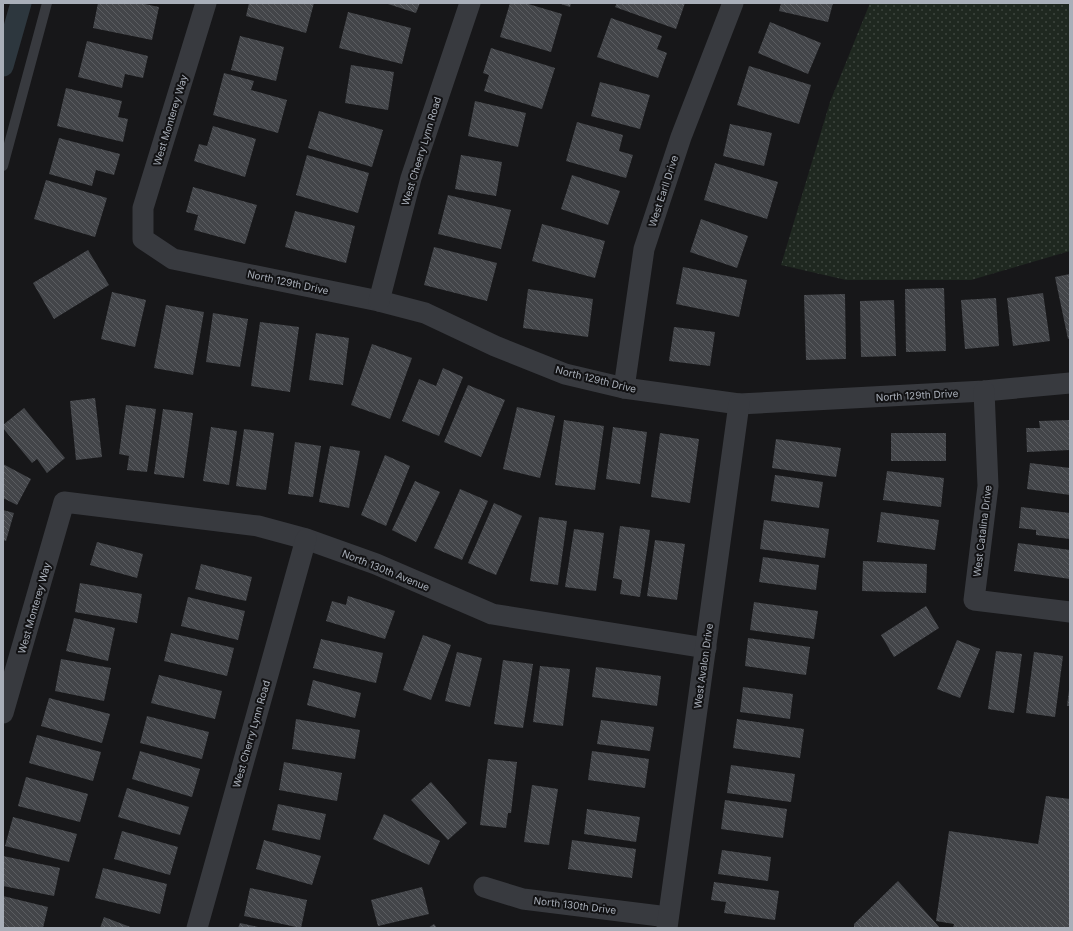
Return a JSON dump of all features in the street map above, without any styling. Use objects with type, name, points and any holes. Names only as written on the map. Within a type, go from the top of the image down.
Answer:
[{"type":"street","name":"West Monterey Way","points":[[143,239],[143,208],[206,3]]},
{"type":"street","name":"West Cheery Lynn Road","points":[[379,301],[411,178],[470,3]]},
{"type":"street","name":"West Earll Drive","points":[[624,388],[644,249],[680,137],[733,3]]},
{"type":"street","name":"North 129th Drive","points":[[143,239],[173,259],[379,301],[425,313],[495,346],[565,374],[624,388],[739,404],[984,391],[1070,383]]},
{"type":"street","name":"West Catalina Drive","points":[[984,391],[988,486],[974,600],[1070,612]]},
{"type":"street","name":"West Avalon Drive","points":[[668,922],[739,404]]},
{"type":"street","name":"West Monterey Way","points":[[3,713],[64,502]]},
{"type":"street","name":"North 130th Avenue","points":[[64,502],[258,526],[306,539],[376,564],[492,614],[706,648]]},
{"type":"street","name":"West Cherry Lynn Road","points":[[196,928],[306,539]]},
{"type":"street","name":"North 130th Drive","points":[[484,886],[523,899],[668,922]]},
{"type":"lane","points":[[3,166],[47,3]]},
{"type":"shaded area","points":[[870,3],[1070,3],[1070,251],[971,280],[846,280],[781,265],[830,102]]},
{"type":"building","points":[[98,3],[140,3],[159,7],[152,40],[93,28]]},
{"type":"building","points":[[249,3],[314,3],[306,33],[246,16]]},
{"type":"building","points":[[385,3],[420,3],[416,13]]},
{"type":"building","points":[[510,3],[525,3],[562,14],[551,52],[500,37]]},
{"type":"building","points":[[558,3],[571,3],[570,7]]},
{"type":"building","points":[[617,3],[685,3],[676,29],[615,7]]},
{"type":"building","points":[[781,3],[833,3],[828,22],[779,11]]},
{"type":"building","points":[[348,12],[411,28],[402,64],[339,48]]},
{"type":"building","points":[[611,18],[662,36],[657,49],[667,53],[658,78],[597,57]]},
{"type":"building","points":[[770,22],[821,43],[808,74],[758,53]]},
{"type":"building","points":[[240,36],[284,47],[276,81],[231,70]]},
{"type":"building","points":[[87,41],[148,56],[143,78],[125,74],[122,88],[78,77]]},
{"type":"building","points":[[491,48],[555,68],[542,109],[484,91],[489,75],[483,73]]},
{"type":"building","points":[[351,65],[394,72],[388,110],[345,103]]},
{"type":"building","points":[[749,66],[811,85],[799,124],[737,105]]},
{"type":"building","points":[[224,73],[254,81],[251,90],[287,100],[278,133],[213,115]]},
{"type":"building","points":[[600,82],[650,95],[640,129],[591,116]]},
{"type":"building","points":[[66,88],[122,101],[118,117],[128,119],[123,142],[57,126]]},
{"type":"building","points":[[475,101],[526,113],[518,147],[468,136]]},
{"type":"building","points":[[319,111],[383,130],[372,167],[308,148]]},
{"type":"building","points":[[577,122],[623,135],[619,151],[633,155],[626,178],[566,161]]},
{"type":"building","points":[[730,124],[772,133],[764,166],[723,156]]},
{"type":"building","points":[[213,126],[256,139],[245,177],[194,161],[199,144],[207,146]]},
{"type":"building","points":[[59,138],[120,154],[114,175],[96,170],[92,186],[49,174]]},
{"type":"building","points":[[307,155],[369,173],[358,213],[296,195]]},
{"type":"building","points":[[461,155],[502,162],[496,196],[455,189]]},
{"type":"building","points":[[715,163],[778,182],[767,219],[704,200]]},
{"type":"building","points":[[572,175],[620,191],[608,225],[561,209]]},
{"type":"building","points":[[46,180],[107,198],[95,237],[34,219]]},
{"type":"building","points":[[193,187],[257,205],[245,244],[194,230],[198,215],[186,212]]},
{"type":"building","points":[[448,195],[511,210],[501,249],[438,234]]},
{"type":"building","points":[[295,211],[355,226],[346,263],[285,247]]},
{"type":"building","points":[[701,219],[748,236],[737,268],[690,252]]},
{"type":"building","points":[[542,224],[605,241],[595,278],[532,261]]},
{"type":"building","points":[[434,247],[497,263],[487,301],[424,285]]},
{"type":"building","points":[[88,250],[109,285],[54,319],[33,283]]},
{"type":"building","points":[[683,267],[747,280],[739,317],[676,304]]},
{"type":"building","points":[[1070,274],[1070,338],[1068,339],[1055,277]]},
{"type":"building","points":[[944,288],[946,351],[906,352],[905,289]]},
{"type":"building","points":[[528,289],[593,299],[588,337],[523,328]]},
{"type":"building","points":[[112,292],[146,300],[135,347],[101,339]]},
{"type":"building","points":[[1043,293],[1050,341],[1013,346],[1007,298]]},
{"type":"building","points":[[845,294],[846,359],[806,360],[804,295]]},
{"type":"building","points":[[996,298],[999,346],[965,349],[961,300]]},
{"type":"building","points":[[894,300],[896,356],[861,357],[860,301]]},
{"type":"building","points":[[166,305],[204,312],[193,375],[154,368]]},
{"type":"building","points":[[213,313],[248,319],[240,367],[206,362]]},
{"type":"building","points":[[260,322],[299,327],[290,392],[251,386]]},
{"type":"building","points":[[674,327],[715,332],[710,366],[669,361]]},
{"type":"building","points":[[316,333],[349,338],[343,385],[309,380]]},
{"type":"building","points":[[372,344],[412,358],[390,419],[351,405]]},
{"type":"building","points":[[443,368],[463,377],[439,436],[402,421],[419,379],[436,386]]},
{"type":"building","points":[[468,385],[505,400],[481,457],[444,442]]},
{"type":"building","points":[[95,398],[102,457],[76,460],[70,401]]},
{"type":"building","points":[[126,405],[156,409],[147,472],[127,470],[129,456],[119,454]]},
{"type":"building","points":[[517,407],[555,416],[540,478],[503,469]]},
{"type":"building","points":[[24,408],[65,458],[47,473],[37,459],[32,463],[3,428],[3,425]]},
{"type":"building","points":[[163,409],[193,413],[184,478],[154,474]]},
{"type":"building","points":[[564,420],[604,426],[595,490],[555,485]]},
{"type":"building","points":[[1070,420],[1070,450],[1027,452],[1026,428],[1040,428],[1039,421]]},
{"type":"building","points":[[211,427],[237,431],[229,485],[203,481]]},
{"type":"building","points":[[613,427],[647,432],[640,484],[606,479]]},
{"type":"building","points":[[244,429],[274,433],[266,490],[236,486]]},
{"type":"building","points":[[660,433],[699,439],[690,503],[651,497]]},
{"type":"building","points":[[891,433],[946,433],[946,461],[891,461]]},
{"type":"building","points":[[776,439],[841,448],[836,477],[772,468]]},
{"type":"building","points":[[295,442],[321,446],[313,497],[288,494]]},
{"type":"building","points":[[330,446],[360,451],[349,508],[319,502]]},
{"type":"building","points":[[385,455],[410,466],[386,526],[361,515]]},
{"type":"building","points":[[1030,463],[1070,468],[1070,495],[1027,489]]},
{"type":"building","points":[[3,464],[31,479],[17,505],[3,498]]},
{"type":"building","points":[[887,471],[944,478],[941,507],[883,500]]},
{"type":"building","points":[[775,475],[823,482],[819,508],[771,501]]},
{"type":"building","points":[[415,481],[440,492],[416,542],[392,530]]},
{"type":"building","points":[[460,489],[488,501],[462,560],[434,548]]},
{"type":"building","points":[[494,503],[522,516],[496,575],[468,563]]},
{"type":"building","points":[[1021,507],[1070,513],[1070,539],[1036,535],[1036,530],[1019,528]]},
{"type":"building","points":[[3,510],[14,513],[6,541],[3,540]]},
{"type":"building","points":[[881,512],[939,520],[935,550],[877,542]]},
{"type":"building","points":[[539,517],[567,521],[558,585],[530,581]]},
{"type":"building","points":[[764,520],[829,529],[825,558],[760,549]]},
{"type":"building","points":[[620,526],[650,530],[640,597],[620,594],[622,580],[613,578]]},
{"type":"building","points":[[574,529],[604,533],[596,591],[565,587]]},
{"type":"building","points":[[655,540],[685,544],[677,600],[647,596]]},
{"type":"building","points":[[97,542],[143,554],[137,578],[90,565]]},
{"type":"building","points":[[1018,543],[1070,550],[1070,579],[1014,571]]},
{"type":"building","points":[[763,557],[819,565],[816,590],[759,582]]},
{"type":"building","points":[[863,561],[927,564],[926,593],[862,591]]},
{"type":"building","points":[[201,564],[252,577],[246,601],[195,589]]},
{"type":"building","points":[[80,583],[142,594],[137,623],[75,612]]},
{"type":"building","points":[[348,596],[395,611],[385,639],[326,621],[332,601],[346,605]]},
{"type":"building","points":[[188,597],[245,611],[238,640],[181,626]]},
{"type":"building","points":[[754,602],[818,611],[814,639],[750,630]]},
{"type":"building","points":[[926,606],[939,628],[894,657],[881,635]]},
{"type":"building","points":[[74,618],[115,628],[108,661],[66,651]]},
{"type":"building","points":[[171,633],[234,648],[227,676],[164,661]]},
{"type":"building","points":[[423,635],[451,645],[431,700],[403,690]]},
{"type":"building","points":[[748,638],[810,647],[806,675],[745,666]]},
{"type":"building","points":[[321,639],[383,653],[376,683],[313,668]]},
{"type":"building","points":[[957,640],[980,649],[960,698],[937,689]]},
{"type":"building","points":[[996,651],[1022,654],[1014,713],[988,709]]},
{"type":"building","points":[[457,652],[482,658],[470,707],[445,701]]},
{"type":"building","points":[[1034,652],[1063,656],[1055,717],[1026,713]]},
{"type":"building","points":[[61,659],[111,668],[104,701],[55,691]]},
{"type":"building","points":[[503,660],[533,664],[523,728],[494,724]]},
{"type":"building","points":[[540,666],[570,669],[563,726],[533,722]]},
{"type":"building","points":[[596,667],[661,676],[657,706],[592,697]]},
{"type":"building","points":[[159,675],[222,691],[215,719],[151,703]]},
{"type":"building","points":[[313,680],[361,693],[355,718],[307,705]]},
{"type":"building","points":[[743,687],[793,694],[790,719],[740,712]]},
{"type":"building","points":[[1069,690],[1070,706],[1067,706]]},
{"type":"building","points":[[49,698],[110,714],[102,743],[41,726]]},
{"type":"building","points":[[147,716],[209,732],[202,759],[140,743]]},
{"type":"building","points":[[296,719],[360,730],[355,759],[292,749]]},
{"type":"building","points":[[737,719],[804,729],[800,758],[733,748]]},
{"type":"building","points":[[601,720],[654,727],[650,751],[597,744]]},
{"type":"building","points":[[37,735],[101,752],[93,781],[29,763]]},
{"type":"building","points":[[140,751],[200,769],[192,797],[132,779]]},
{"type":"building","points":[[592,751],[649,759],[645,788],[588,780]]},
{"type":"building","points":[[488,759],[517,762],[511,813],[508,813],[506,828],[480,825]]},
{"type":"building","points":[[284,762],[342,773],[337,801],[279,790]]},
{"type":"building","points":[[731,765],[795,774],[791,802],[727,793]]},
{"type":"building","points":[[26,777],[88,794],[80,822],[18,806]]},
{"type":"building","points":[[431,782],[467,823],[448,840],[411,800]]},
{"type":"building","points":[[532,785],[558,789],[549,845],[524,842]]},
{"type":"building","points":[[127,788],[189,807],[180,835],[118,817]]},
{"type":"building","points":[[1046,796],[1070,799],[1070,928],[953,928],[954,924],[936,921],[949,831],[1038,844]]},
{"type":"building","points":[[725,800],[787,809],[783,838],[721,829]]},
{"type":"building","points":[[278,804],[326,814],[320,840],[272,830]]},
{"type":"building","points":[[587,809],[640,817],[636,842],[584,834]]},
{"type":"building","points":[[384,814],[440,841],[429,865],[373,839]]},
{"type":"building","points":[[13,817],[77,834],[69,862],[5,846]]},
{"type":"building","points":[[122,831],[178,847],[170,875],[114,859]]},
{"type":"building","points":[[264,840],[321,856],[312,885],[256,869]]},
{"type":"building","points":[[572,840],[636,849],[632,878],[568,869]]},
{"type":"building","points":[[722,850],[771,857],[768,881],[718,874]]},
{"type":"building","points":[[3,856],[60,868],[54,896],[3,886]]},
{"type":"building","points":[[103,868],[167,884],[160,914],[95,898]]},
{"type":"building","points":[[898,881],[940,928],[854,928],[854,924]]},
{"type":"building","points":[[714,882],[779,891],[775,920],[724,913],[726,902],[711,900]]},
{"type":"building","points":[[422,887],[429,914],[378,926],[371,900]]},
{"type":"building","points":[[250,888],[307,900],[301,928],[244,916]]},
{"type":"building","points":[[3,896],[48,907],[43,928],[3,928]]},
{"type":"building","points":[[104,917],[133,928],[100,928]]},
{"type":"building","points":[[240,923],[258,927],[258,928],[238,928]]},
{"type":"building","points":[[434,924],[437,928],[428,928]]},
{"type":"waterway","points":[[3,66],[21,3]]}]
